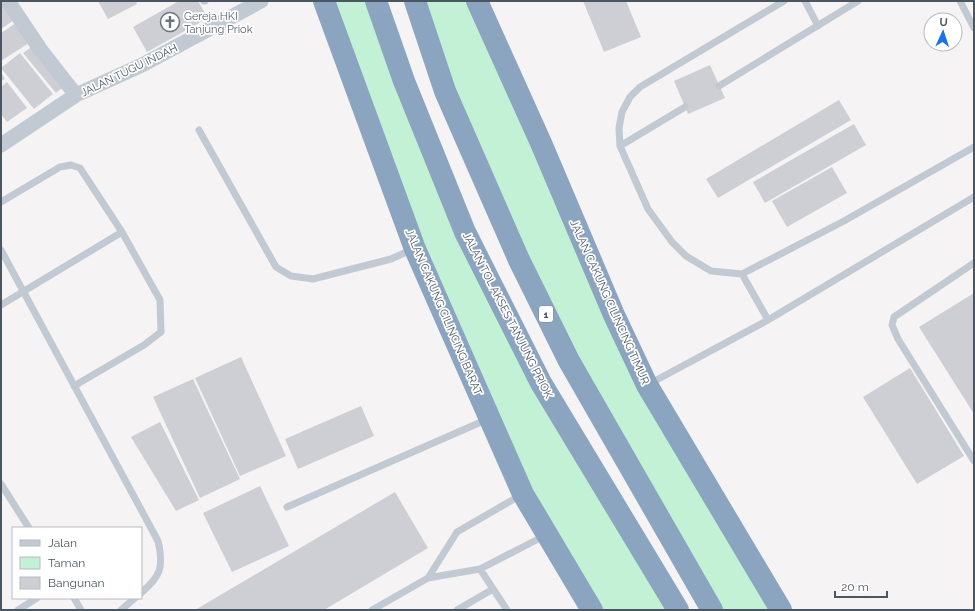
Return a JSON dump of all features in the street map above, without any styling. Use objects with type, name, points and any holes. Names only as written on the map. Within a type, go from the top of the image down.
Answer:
[{"type":"highway","name":"JALAN CAKUNG CILINCING BARAT","points":[[324,1],[415,249],[523,494],[592,610]]},
{"type":"highway","name":"JALAN TOL AKSES TANJUNG PRIOK","points":[[376,1],[404,81],[465,232],[541,383],[678,610]]},
{"type":"highway","name":"1","points":[[415,1],[445,91],[519,260],[569,361],[712,610]]},
{"type":"highway","name":"JALAN CAKUNG CILINCING TIMUR","points":[[478,1],[541,143],[614,315],[647,385],[781,610]]},
{"type":"street","points":[[8,1],[40,49],[76,96]]},
{"type":"street","name":"JALAN TUGU INDAH","points":[[1,145],[76,96],[142,65],[261,1]]},
{"type":"lane","points":[[784,1],[640,87],[630,97],[622,112],[619,128],[620,146],[648,209],[672,242],[686,256],[711,271],[742,274],[844,221],[974,147]]},
{"type":"lane","points":[[805,1],[818,26]]},
{"type":"lane","points":[[719,86],[858,1]]},
{"type":"lane","points":[[960,1],[974,28]]},
{"type":"lane","points":[[620,146],[685,107]]},
{"type":"lane","points":[[199,130],[276,266],[291,276],[313,279],[391,259],[415,249]]},
{"type":"lane","points":[[1,202],[60,166],[71,165],[80,168],[122,232],[160,300],[161,332],[144,345],[74,386]]},
{"type":"lane","points":[[647,385],[768,320],[974,197]]},
{"type":"lane","points":[[1,305],[22,290],[122,232]]},
{"type":"lane","points":[[1,250],[158,541],[162,559],[156,580],[142,592]]},
{"type":"lane","points":[[974,263],[894,316],[892,325],[898,339],[974,462]]},
{"type":"lane","points":[[742,274],[768,320]]},
{"type":"lane","points":[[287,507],[490,419]]},
{"type":"lane","points":[[1,484],[28,527]]},
{"type":"lane","points":[[428,578],[457,532],[523,494]]},
{"type":"lane","points":[[372,610],[428,578],[480,569],[546,535]]},
{"type":"lane","points":[[480,569],[507,610]]},
{"type":"lane","points":[[457,610],[493,589]]},
{"type":"lane","points":[[18,610],[35,599]]},
{"type":"lane","points":[[75,599],[81,610]]},
{"type":"lane","points":[[121,610],[134,599]]},
{"type":"green space","points":[[324,1],[376,1],[465,232],[678,610],[592,610],[523,494]]},
{"type":"green space","points":[[415,1],[477,1],[629,346],[781,610],[713,610],[551,325]]},
{"type":"building","points":[[98,1],[136,1],[137,4],[108,19]]},
{"type":"building","name":"Gereja HKI Tanjung Priok","points":[[179,1],[198,1],[208,18],[147,52],[133,27]]},
{"type":"building","points":[[583,1],[626,1],[641,37],[604,52]]},
{"type":"building","points":[[1,3],[17,18],[1,29]]},
{"type":"building","points":[[19,21],[32,41],[1,61],[1,33]]},
{"type":"building","points":[[34,45],[66,85],[56,93],[23,53]]},
{"type":"building","points":[[20,53],[53,94],[34,109],[1,68]]},
{"type":"building","points":[[710,65],[725,98],[688,114],[674,81]]},
{"type":"building","points":[[1,73],[5,79],[1,81]]},
{"type":"building","points":[[7,82],[27,108],[7,122],[1,114],[1,87]]},
{"type":"building","points":[[839,100],[851,120],[718,198],[706,179]]},
{"type":"building","points":[[854,124],[866,145],[765,203],[753,182]]},
{"type":"building","points":[[832,167],[847,193],[787,227],[772,201]]},
{"type":"building","points":[[974,293],[974,414],[919,327]]},
{"type":"building","points":[[241,357],[286,456],[240,476],[195,378]]},
{"type":"building","points":[[910,368],[964,456],[917,484],[863,397]]},
{"type":"building","points":[[193,379],[240,479],[200,498],[153,397]]},
{"type":"building","points":[[361,406],[374,436],[298,469],[285,439]]},
{"type":"building","points":[[160,422],[199,500],[176,511],[131,437]]},
{"type":"building","points":[[260,486],[289,546],[232,572],[203,513]]},
{"type":"building","points":[[395,492],[428,548],[324,610],[195,610]]},
{"type":"place","name":"Gereja HKI Tanjung Priok","points":[[170,22]]}]
